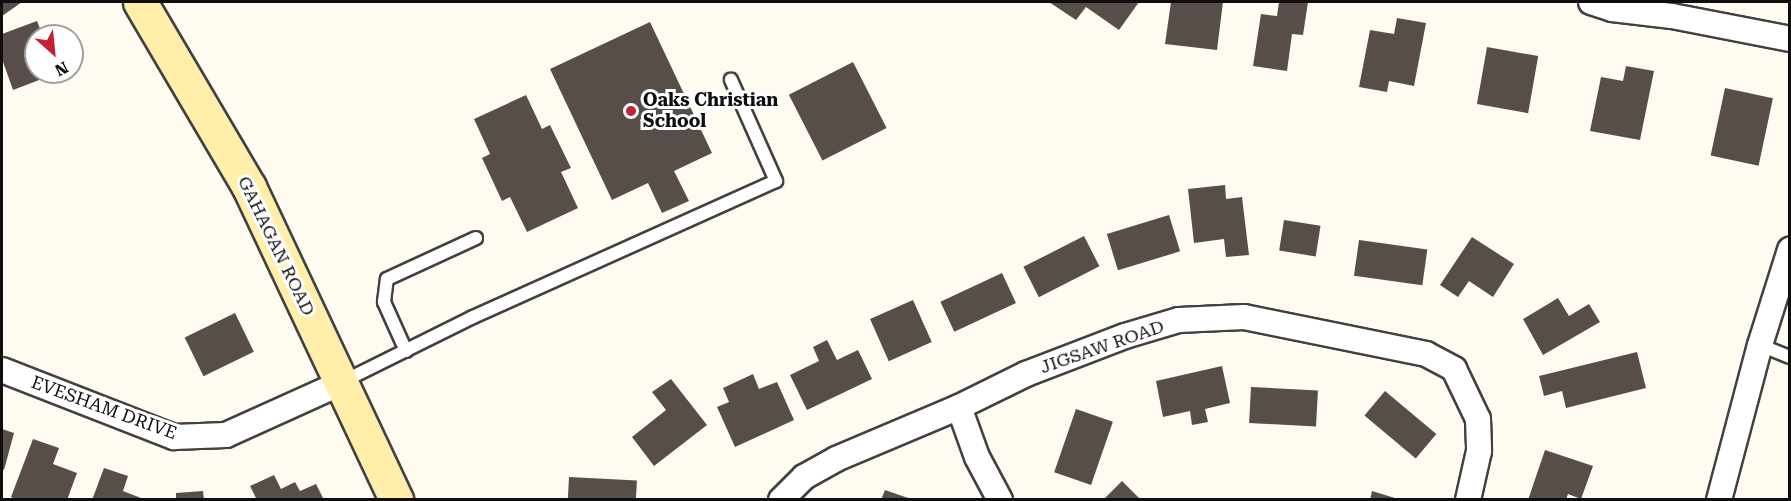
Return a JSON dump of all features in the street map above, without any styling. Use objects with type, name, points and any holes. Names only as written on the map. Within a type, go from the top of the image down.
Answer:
[{"type":"street","name":"GAHAGAN ROAD","points":[[140,2],[249,187],[396,500]]},
{"type":"street","points":[[1591,2],[1612,9],[1672,16],[1790,39]]},
{"type":"street","points":[[1719,500],[1760,345],[1790,250]]},
{"type":"street","name":"JIGSAW ROAD","points":[[782,500],[804,477],[836,459],[959,407],[1036,370],[1125,336],[1179,320],[1244,317],[1426,354],[1454,369],[1468,394],[1478,419],[1479,451],[1468,500]]},
{"type":"street","name":"EVESHAM DRIVE","points":[[2,370],[174,437],[226,435],[341,382]]},
{"type":"street","points":[[959,407],[977,457],[1000,500]]},
{"type":"lane","points":[[341,382],[473,317],[776,181],[731,80]]},
{"type":"lane","points":[[406,351],[384,302],[387,279],[476,238]]},
{"type":"lane","points":[[1760,345],[1790,357]]},
{"type":"building","points":[[2,2],[22,2],[2,16]]},
{"type":"building","points":[[1049,2],[1139,2],[1119,30],[1086,7],[1076,20]]},
{"type":"building","points":[[1171,2],[1223,2],[1217,50],[1165,44]]},
{"type":"building","points":[[1279,2],[1308,2],[1303,35],[1292,34],[1287,71],[1253,66],[1261,14],[1277,16]]},
{"type":"building","points":[[1397,18],[1426,23],[1414,86],[1389,81],[1387,92],[1359,87],[1370,30],[1394,34]]},
{"type":"building","name":"Oaks Christian School","points":[[650,22],[712,153],[674,171],[689,201],[662,213],[648,183],[612,200],[550,69]]},
{"type":"building","points":[[24,26],[24,84],[29,84],[13,90],[2,59],[2,34]]},
{"type":"building","points":[[1487,47],[1538,56],[1528,113],[1477,104]]},
{"type":"building","points":[[853,62],[887,128],[822,161],[789,95]]},
{"type":"building","points":[[1626,66],[1654,71],[1640,140],[1590,131],[1601,77],[1623,81]]},
{"type":"building","points":[[1725,88],[1773,98],[1759,166],[1711,155]]},
{"type":"building","points":[[526,95],[542,129],[550,125],[571,168],[561,172],[578,208],[527,232],[510,197],[502,201],[482,158],[490,154],[474,119]]},
{"type":"building","points":[[1225,185],[1226,199],[1242,197],[1249,255],[1226,257],[1224,239],[1194,243],[1188,189]]},
{"type":"building","points":[[1169,215],[1180,251],[1118,270],[1107,234]]},
{"type":"building","points":[[1284,220],[1321,226],[1316,256],[1279,251]]},
{"type":"building","points":[[1084,236],[1099,266],[1039,297],[1023,267]]},
{"type":"building","points":[[1472,237],[1514,264],[1493,297],[1469,281],[1458,297],[1440,285]]},
{"type":"building","points":[[1359,240],[1427,250],[1422,285],[1354,276]]},
{"type":"building","points":[[1002,273],[1016,303],[954,332],[940,302]]},
{"type":"building","points":[[1558,298],[1569,316],[1589,304],[1600,322],[1543,355],[1523,319]]},
{"type":"building","points":[[913,300],[932,342],[889,361],[870,319]]},
{"type":"building","points":[[235,313],[254,352],[204,376],[185,338]]},
{"type":"building","points":[[827,340],[837,360],[858,350],[872,379],[807,410],[790,375],[819,361],[813,347]]},
{"type":"building","points":[[1637,352],[1646,388],[1566,408],[1562,391],[1544,396],[1539,376]]},
{"type":"building","points":[[1222,366],[1230,403],[1205,409],[1208,422],[1192,425],[1190,411],[1163,417],[1156,381]]},
{"type":"building","points":[[753,374],[759,389],[777,382],[794,420],[735,447],[717,407],[729,402],[723,388]]},
{"type":"building","points":[[671,379],[707,425],[654,466],[632,437],[666,410],[652,392]]},
{"type":"building","points":[[1251,387],[1318,391],[1316,426],[1249,423]]},
{"type":"building","points":[[1385,391],[1436,434],[1416,459],[1364,416]]},
{"type":"building","points":[[1076,409],[1113,422],[1091,485],[1054,472]]},
{"type":"building","points":[[2,429],[14,433],[4,470],[2,469]]},
{"type":"building","points":[[33,439],[59,448],[53,464],[77,473],[67,500],[18,500],[11,497]]},
{"type":"building","points":[[1545,450],[1593,466],[1581,499],[1568,494],[1566,500],[1528,500]]},
{"type":"building","points":[[104,468],[128,476],[123,491],[146,500],[92,500]]},
{"type":"building","points":[[274,475],[281,489],[295,482],[300,491],[316,484],[324,500],[257,500],[250,486]]},
{"type":"building","points":[[569,477],[637,481],[636,500],[568,500]]},
{"type":"building","points":[[1122,481],[1141,500],[1103,500]]},
{"type":"building","points":[[885,490],[911,499],[911,500],[881,500]]},
{"type":"building","points":[[203,491],[204,500],[176,500],[176,493]]},
{"type":"building","points":[[1372,491],[1398,499],[1398,500],[1370,500]]},
{"type":"place","name":"Oaks Christian School","points":[[631,111]]}]
